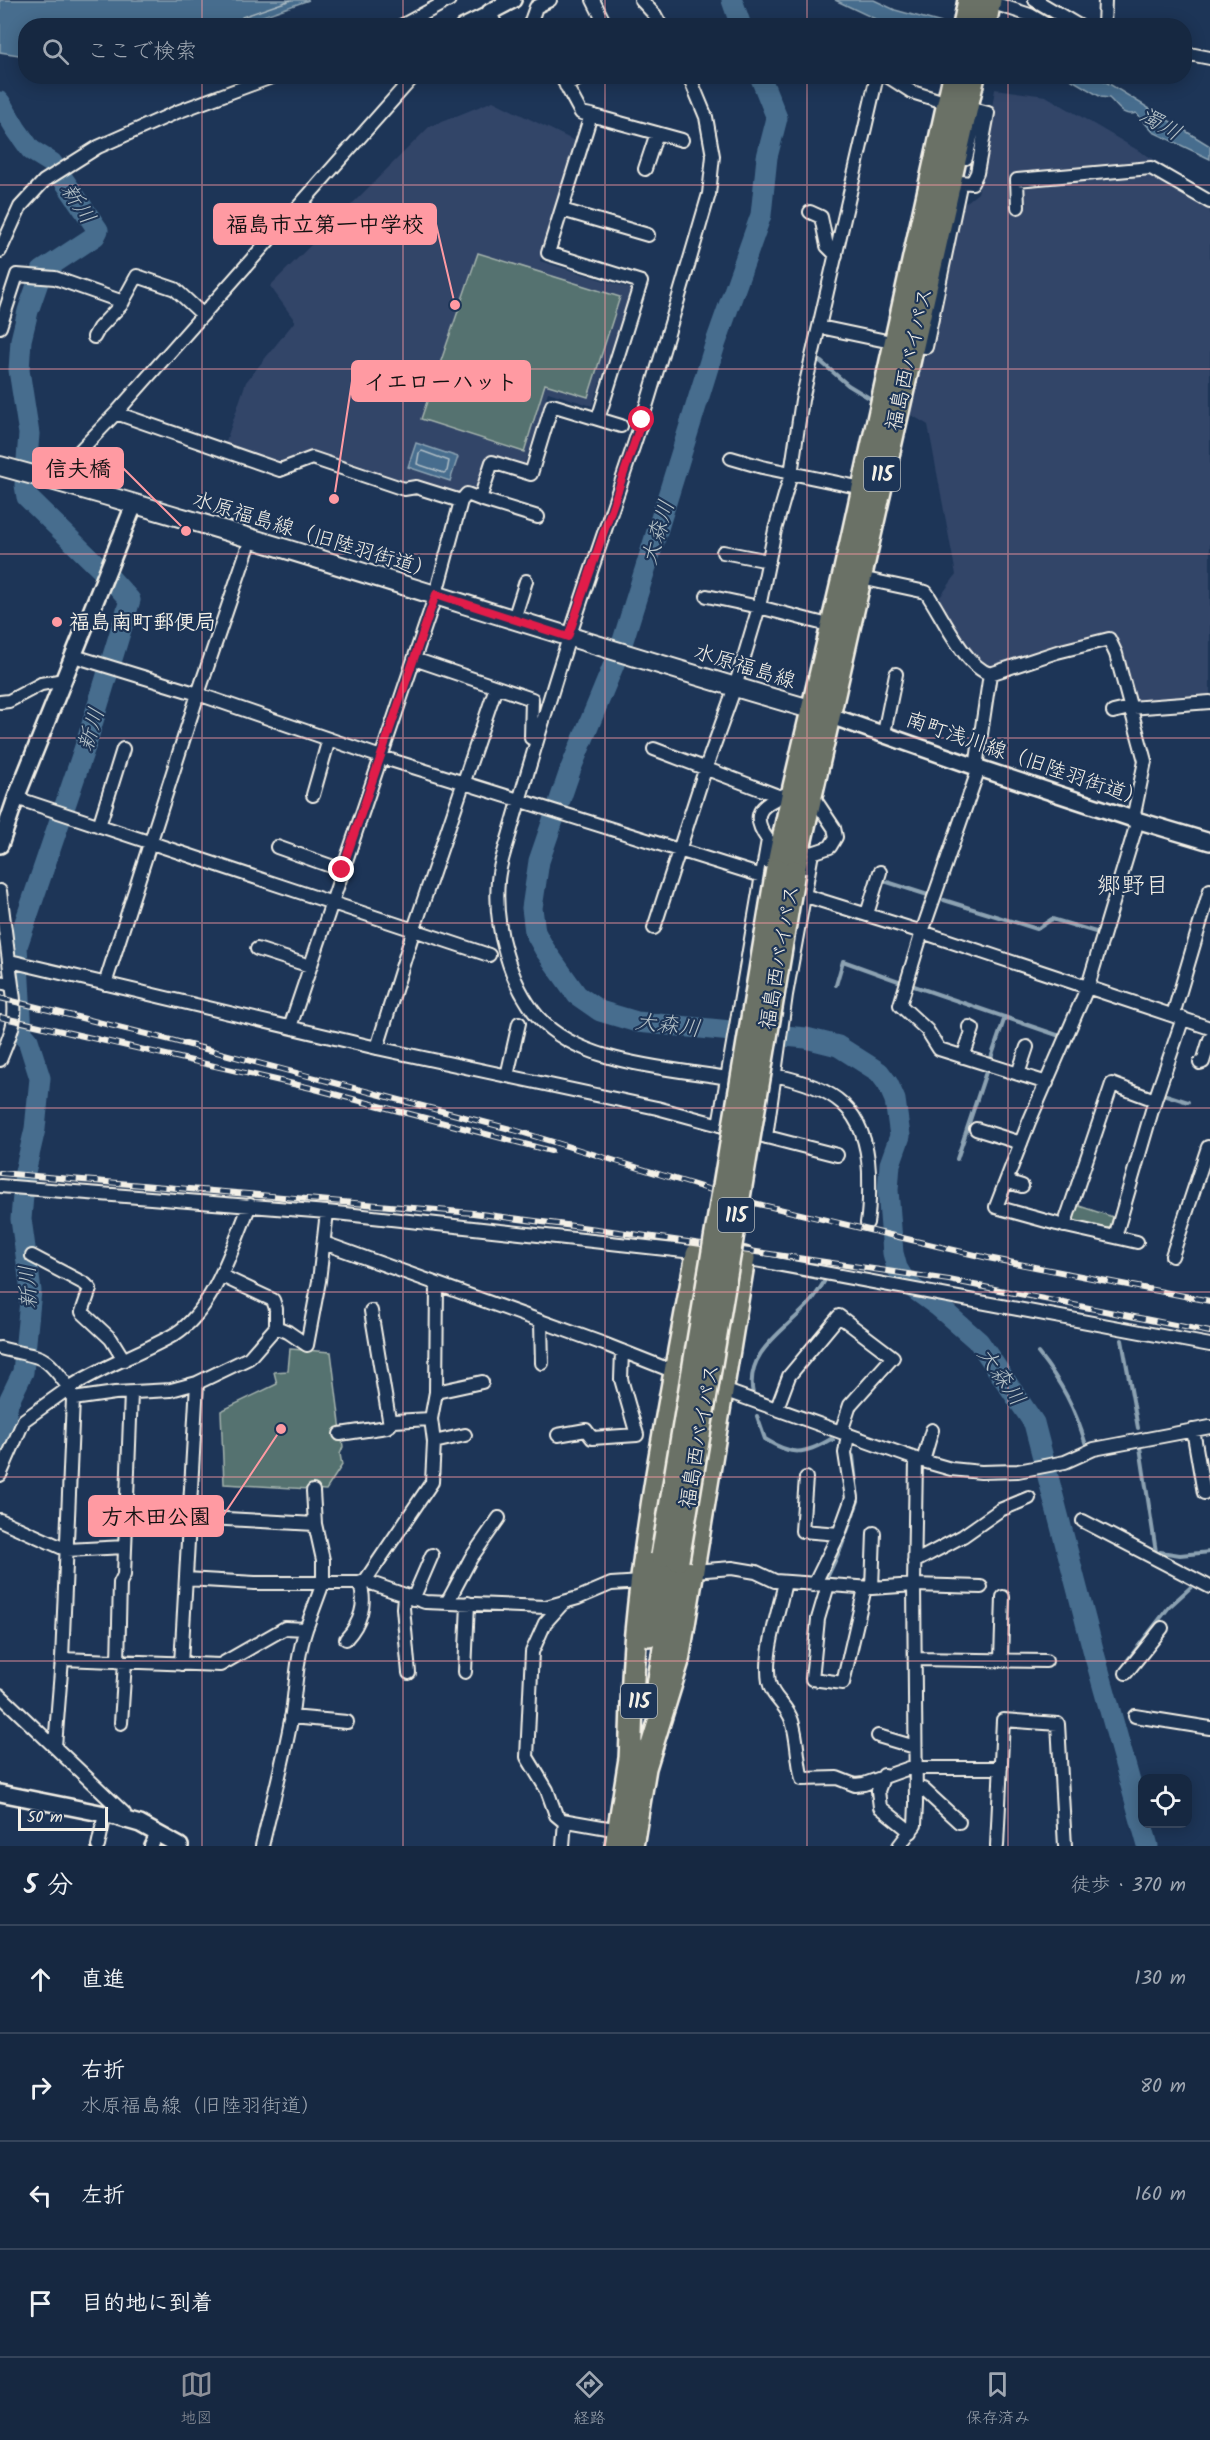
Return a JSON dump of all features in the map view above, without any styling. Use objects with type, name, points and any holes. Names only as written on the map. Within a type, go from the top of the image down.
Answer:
[{"type":"highway","name":"福島西バイパス","points":[[904,345],[953,84]]},
{"type":"highway","name":"福島西バイパス","points":[[622,1841],[678,1562],[778,872],[795,793],[820,712],[904,345],[972,84]]},
{"type":"highway","name":"福島西バイパス","points":[[820,712],[832,626],[852,576]]},
{"type":"highway","points":[[637,1764],[636,1634],[642,1582],[700,1253]]},
{"type":"highway","points":[[637,1764],[678,1661],[678,1562],[720,1388],[741,1257]]},
{"type":"main road","name":"水原福島線（旧陸羽街道）","points":[[0,466],[436,594],[574,638]]},
{"type":"main road","name":"水原福島線","points":[[574,638],[820,712]]},
{"type":"street","points":[[416,18],[449,0]]},
{"type":"street","points":[[494,18],[513,0]]},
{"type":"street","points":[[531,18],[536,7],[550,0]]},
{"type":"street","points":[[593,0],[602,18]]},
{"type":"street","points":[[641,0],[657,18]]},
{"type":"street","points":[[1035,0],[1065,18]]},
{"type":"street","points":[[1104,18],[1105,0]]},
{"type":"street","points":[[980,8],[1030,15],[1035,18]]},
{"type":"street","points":[[1192,54],[1210,58]]},
{"type":"street","points":[[0,251],[20,207],[32,192],[53,175],[98,147],[177,111],[252,84]]},
{"type":"street","points":[[52,480],[116,413],[407,84]]},
{"type":"street","points":[[566,84],[581,113],[682,140]]},
{"type":"street","points":[[692,84],[706,117],[713,156],[709,194],[574,638],[537,741],[523,801],[498,879],[498,901],[506,949],[520,991],[539,1018],[559,1036],[577,1046],[611,1058],[729,1073]]},
{"type":"street","points":[[654,928],[705,770],[735,687],[759,607],[791,474],[802,400],[875,84]]},
{"type":"street","points":[[900,84],[912,92],[939,100]]},
{"type":"street","points":[[820,327],[904,345],[926,347],[975,109]]},
{"type":"street","points":[[591,115],[548,253],[641,282],[598,419]]},
{"type":"street","points":[[645,169],[657,133]]},
{"type":"street","points":[[1018,207],[1017,180],[1151,168],[1210,202]]},
{"type":"street","points":[[562,210],[648,235]]},
{"type":"street","points":[[810,212],[821,217],[827,246],[836,255]]},
{"type":"street","points":[[0,327],[17,274],[55,278],[123,302]]},
{"type":"street","points":[[94,337],[99,328],[123,302],[137,276],[175,289],[203,315]]},
{"type":"street","points":[[480,499],[492,462],[531,474],[552,405],[621,426]]},
{"type":"street","points":[[116,413],[280,470],[312,458],[404,489],[416,487],[461,501]]},
{"type":"street","points":[[731,458],[791,474],[870,490]]},
{"type":"street","points":[[290,1027],[436,594],[461,501],[467,494],[538,517]]},
{"type":"street","points":[[0,845],[16,798],[134,505]]},
{"type":"street","points":[[105,984],[198,694],[251,539]]},
{"type":"street","points":[[723,552],[769,561]]},
{"type":"street","points":[[852,576],[926,592],[963,652],[980,671],[990,674],[1057,652],[1109,639],[1116,654],[1145,761],[1136,820],[1088,986],[996,1208],[1137,1242]]},
{"type":"street","points":[[514,620],[526,581]]},
{"type":"street","points":[[707,596],[832,626]]},
{"type":"street","points":[[74,656],[198,694],[381,757],[679,850],[778,872]]},
{"type":"street","points":[[414,659],[532,699],[531,738],[537,741]]},
{"type":"street","points":[[884,733],[896,674]]},
{"type":"street","points":[[990,674],[978,768],[922,932],[900,1005],[927,1029],[939,1049],[1047,1083]]},
{"type":"street","points":[[0,702],[9,701],[41,684],[64,680]]},
{"type":"street","points":[[377,1048],[414,929],[496,687]]},
{"type":"street","points":[[1113,712],[1130,708],[1210,702]]},
{"type":"street","name":"南町浅川線（旧陸羽街道）","points":[[820,712],[978,768],[1210,842]]},
{"type":"street","points":[[313,795],[329,739]]},
{"type":"street","points":[[99,826],[123,749]]},
{"type":"street","points":[[654,749],[705,770],[795,793],[834,828],[836,837],[830,847],[812,853],[762,1136],[837,1155]]},
{"type":"street","points":[[10,961],[377,1048],[657,1108],[723,1126],[740,999],[778,872],[768,840],[758,826],[757,818],[764,807],[795,793]]},
{"type":"street","points":[[16,798],[489,955]]},
{"type":"street","points":[[277,847],[342,870]]},
{"type":"street","points":[[867,914],[880,872]]},
{"type":"street","points":[[1115,1237],[1178,1016],[1210,890]]},
{"type":"street","points":[[0,891],[10,961],[6,983],[16,1009],[14,1025],[0,1060]]},
{"type":"street","points":[[803,895],[1088,986],[1210,1028]]},
{"type":"street","points":[[257,949],[310,966]]},
{"type":"street","points":[[507,1076],[519,1023]]},
{"type":"street","points":[[963,1057],[973,1029],[969,1027]]},
{"type":"street","points":[[1200,1063],[1203,1062],[1210,1039]]},
{"type":"street","points":[[1018,1074],[1027,1047]]},
{"type":"street","points":[[774,1075],[804,1081],[829,1092],[846,1106],[860,1125],[868,1160],[870,1207],[867,1223]]},
{"type":"street","points":[[1064,1226],[1112,1084],[1155,1100]]},
{"type":"street","points":[[976,1129],[1021,1143]]},
{"type":"street","points":[[1172,1256],[1209,1145]]},
{"type":"street","points":[[1006,1181],[1022,1186]]},
{"type":"street","points":[[0,1186],[327,1212],[700,1253]]},
{"type":"street","points":[[0,1475],[24,1420],[71,1394],[87,1376],[124,1360],[177,1332],[210,1295],[222,1276],[250,1205]]},
{"type":"street","points":[[276,1328],[288,1332],[307,1345],[327,1212]]},
{"type":"street","points":[[324,1243],[622,1351],[680,1375]]},
{"type":"street","points":[[32,1256],[85,1284],[90,1289],[82,1312],[111,1339],[124,1360]]},
{"type":"street","points":[[741,1257],[1210,1346]]},
{"type":"street","points":[[71,1394],[171,1390],[197,1383],[249,1358],[276,1328],[276,1309],[273,1300],[222,1276]]},
{"type":"street","points":[[346,1640],[359,1623],[364,1594],[362,1582],[432,1482],[434,1442],[431,1419],[436,1392],[436,1285]]},
{"type":"street","points":[[371,1311],[390,1425]]},
{"type":"street","points":[[777,1408],[789,1376],[839,1316],[893,1357],[850,1406],[845,1433],[845,1453],[852,1498],[839,1534],[814,1585]]},
{"type":"street","points":[[541,1323],[542,1363]]},
{"type":"street","points":[[0,1348],[33,1354],[47,1361],[71,1394],[67,1550],[55,1746]]},
{"type":"street","points":[[558,1435],[586,1430],[592,1438],[637,1435],[621,1379],[622,1351]]},
{"type":"street","points":[[436,1392],[482,1382]]},
{"type":"street","points":[[181,1664],[197,1383]]},
{"type":"street","points":[[720,1388],[919,1460],[951,1469],[981,1472],[1018,1471],[1065,1462],[1094,1449],[1210,1427]]},
{"type":"street","points":[[121,1723],[120,1583],[124,1575],[131,1393]]},
{"type":"street","points":[[340,1434],[387,1427],[393,1421],[431,1419]]},
{"type":"street","points":[[899,1846],[915,1825],[914,1562],[919,1460],[932,1430]]},
{"type":"street","points":[[1192,1430],[1204,1493]]},
{"type":"street","points":[[434,1442],[465,1435]]},
{"type":"street","points":[[806,1478],[802,1531],[839,1534]]},
{"type":"street","points":[[262,1846],[291,1717],[299,1650],[323,1583],[323,1560],[315,1524],[313,1491]]},
{"type":"street","points":[[914,1562],[963,1536],[1000,1510],[1029,1498]]},
{"type":"street","points":[[190,1517],[315,1524]]},
{"type":"street","points":[[447,1603],[471,1557],[500,1518]]},
{"type":"street","points":[[0,1520],[67,1550],[125,1547]]},
{"type":"street","points":[[1083,1521],[1210,1587]]},
{"type":"street","points":[[828,1585],[818,1619],[812,1679],[843,1683],[868,1588],[874,1533]]},
{"type":"street","points":[[409,1673],[403,1608],[432,1555]]},
{"type":"street","points":[[678,1562],[756,1572],[775,1581],[814,1585],[868,1588],[981,1587]]},
{"type":"street","points":[[186,1579],[255,1583],[362,1582],[409,1598],[447,1603],[546,1607],[611,1584],[642,1582]]},
{"type":"street","points":[[785,1582],[769,1659],[769,1681],[773,1695],[784,1706],[791,1719],[802,1779],[837,1778],[855,1785],[915,1767],[1001,1768]]},
{"type":"street","points":[[1001,1659],[1003,1597]]},
{"type":"street","points":[[465,1672],[468,1603]]},
{"type":"street","points":[[562,1603],[546,1623],[532,1652],[527,1757],[547,1790],[556,1815],[565,1821],[622,1841]]},
{"type":"street","points":[[62,1659],[220,1665],[285,1628],[306,1629]]},
{"type":"street","points":[[1126,1673],[1162,1628]]},
{"type":"street","points":[[915,1659],[1046,1661]]},
{"type":"street","points":[[0,1695],[124,1814],[124,1820]]},
{"type":"street","points":[[1136,1716],[1210,1728]]},
{"type":"street","points":[[291,1717],[347,1722]]},
{"type":"street","points":[[997,1846],[1003,1720],[1058,1724],[1065,1846]]},
{"type":"street","points":[[878,1736],[915,1747]]},
{"type":"street","points":[[884,1775],[878,1791],[880,1807],[911,1832]]},
{"type":"street","points":[[916,1789],[923,1789],[959,1821]]},
{"type":"street","points":[[0,1793],[105,1814],[140,1824],[154,1840],[180,1846]]},
{"type":"street","points":[[98,1846],[105,1814]]},
{"type":"street","points":[[563,1846],[565,1821]]},
{"type":"shaded area","points":[[995,89],[1046,96],[1163,165],[1210,196],[1210,698],[1136,702],[1130,693],[1115,638],[988,670],[967,651],[937,601],[956,575],[928,425],[908,413],[920,365],[934,343],[963,205],[978,193]]},
{"type":"shaded area","points":[[493,101],[577,142],[540,261],[632,289],[592,406],[548,392],[524,466],[488,456],[477,490],[461,490],[454,494],[413,481],[403,483],[309,452],[282,465],[225,444],[246,382],[295,321],[270,286],[429,127]]},
{"type":"green space","points":[[478,253],[620,297],[588,397],[545,384],[524,452],[421,419]]},
{"type":"green space","points":[[1076,1205],[1113,1217],[1110,1228],[1103,1231],[1077,1225],[1073,1218]]},
{"type":"green space","points":[[290,1349],[331,1352],[343,1447],[340,1454],[342,1465],[326,1490],[224,1484],[221,1411],[277,1384],[274,1372],[288,1371]]},
{"type":"water","points":[[0,0],[309,0],[257,18],[18,18],[18,55],[0,52]]},
{"type":"water","points":[[835,0],[874,0],[895,10],[924,18],[873,18]]},
{"type":"water","name":"濁川","points":[[1079,84],[1109,84],[1210,146],[1210,159],[1153,132],[1136,113],[1127,114],[1109,98],[1101,97]]},
{"type":"water","points":[[416,443],[458,457],[450,481],[408,467]]},
{"type":"waterway","name":"大森川","points":[[732,0],[738,18]]},
{"type":"waterway","name":"大森川","points":[[763,84],[777,118],[767,157],[761,215],[715,345],[621,647],[571,768],[539,861],[532,908],[535,932],[577,995],[600,1011],[637,1022],[806,1038],[838,1046],[879,1072],[888,1084],[895,1100],[900,1136],[890,1164],[888,1190],[893,1253],[897,1268],[906,1283],[939,1307],[979,1342],[1034,1423],[1095,1657],[1148,1846]]},
{"type":"waterway","name":"新川","points":[[0,102],[31,150],[52,163],[98,230],[95,236],[42,271],[28,311],[21,340],[19,370],[29,434],[25,485],[27,497],[130,600],[86,744],[17,946],[22,1033],[28,1040],[40,1078],[35,1129],[25,1172],[21,1219],[31,1291],[23,1372],[8,1403],[0,1449]]},
{"type":"waterway","points":[[820,361],[848,385],[871,399]]},
{"type":"waterway","points":[[881,880],[931,896]]},
{"type":"waterway","points":[[944,900],[1037,929],[1052,919],[1099,933]]},
{"type":"waterway","points":[[836,985],[843,961],[904,983]]},
{"type":"waterway","points":[[911,985],[1060,1036]]},
{"type":"waterway","points":[[990,1061],[1005,1017]]},
{"type":"waterway","points":[[957,1159],[986,1072]]},
{"type":"waterway","points":[[1166,1095],[1188,1102]]},
{"type":"waterway","points":[[753,1394],[754,1367],[760,1355],[777,1334],[810,1303],[824,1282]]},
{"type":"waterway","points":[[1122,1340],[1138,1428]]},
{"type":"waterway","points":[[1038,1353],[1067,1396],[1086,1445]]},
{"type":"waterway","points":[[757,1416],[765,1439],[791,1451],[805,1451],[833,1440]]},
{"type":"waterway","points":[[1140,1447],[1156,1552],[1184,1567]]},
{"type":"waterway","points":[[826,1580],[841,1548],[858,1501],[853,1456]]},
{"type":"waterway","points":[[1160,1552],[1180,1555],[1210,1552]]},
{"type":"waterway","points":[[1127,1661],[1169,1607],[1191,1587]]},
{"type":"railway","points":[[0,998],[167,1039],[514,1130],[754,1203],[988,1258],[1210,1301]]},
{"type":"railway","points":[[0,1017],[311,1088],[551,1151]]},
{"type":"railway","points":[[0,1173],[473,1213],[612,1231],[949,1280],[1210,1332]]},
{"type":"place","name":"福島市立第一中学校","points":[[455,305]]},
{"type":"place","name":"イエローハット","points":[[334,499]]},
{"type":"place","name":"信夫橋","points":[[186,531]]},
{"type":"place","name":"福島南町郵便局","points":[[57,622]]},
{"type":"place","name":"方木田公園","points":[[281,1429]]},
{"type":"district","name":"郷野目","points":[[1133,885]]},
{"type":"route","points":[[342,870],[436,594],[568,637],[642,420]]}]
